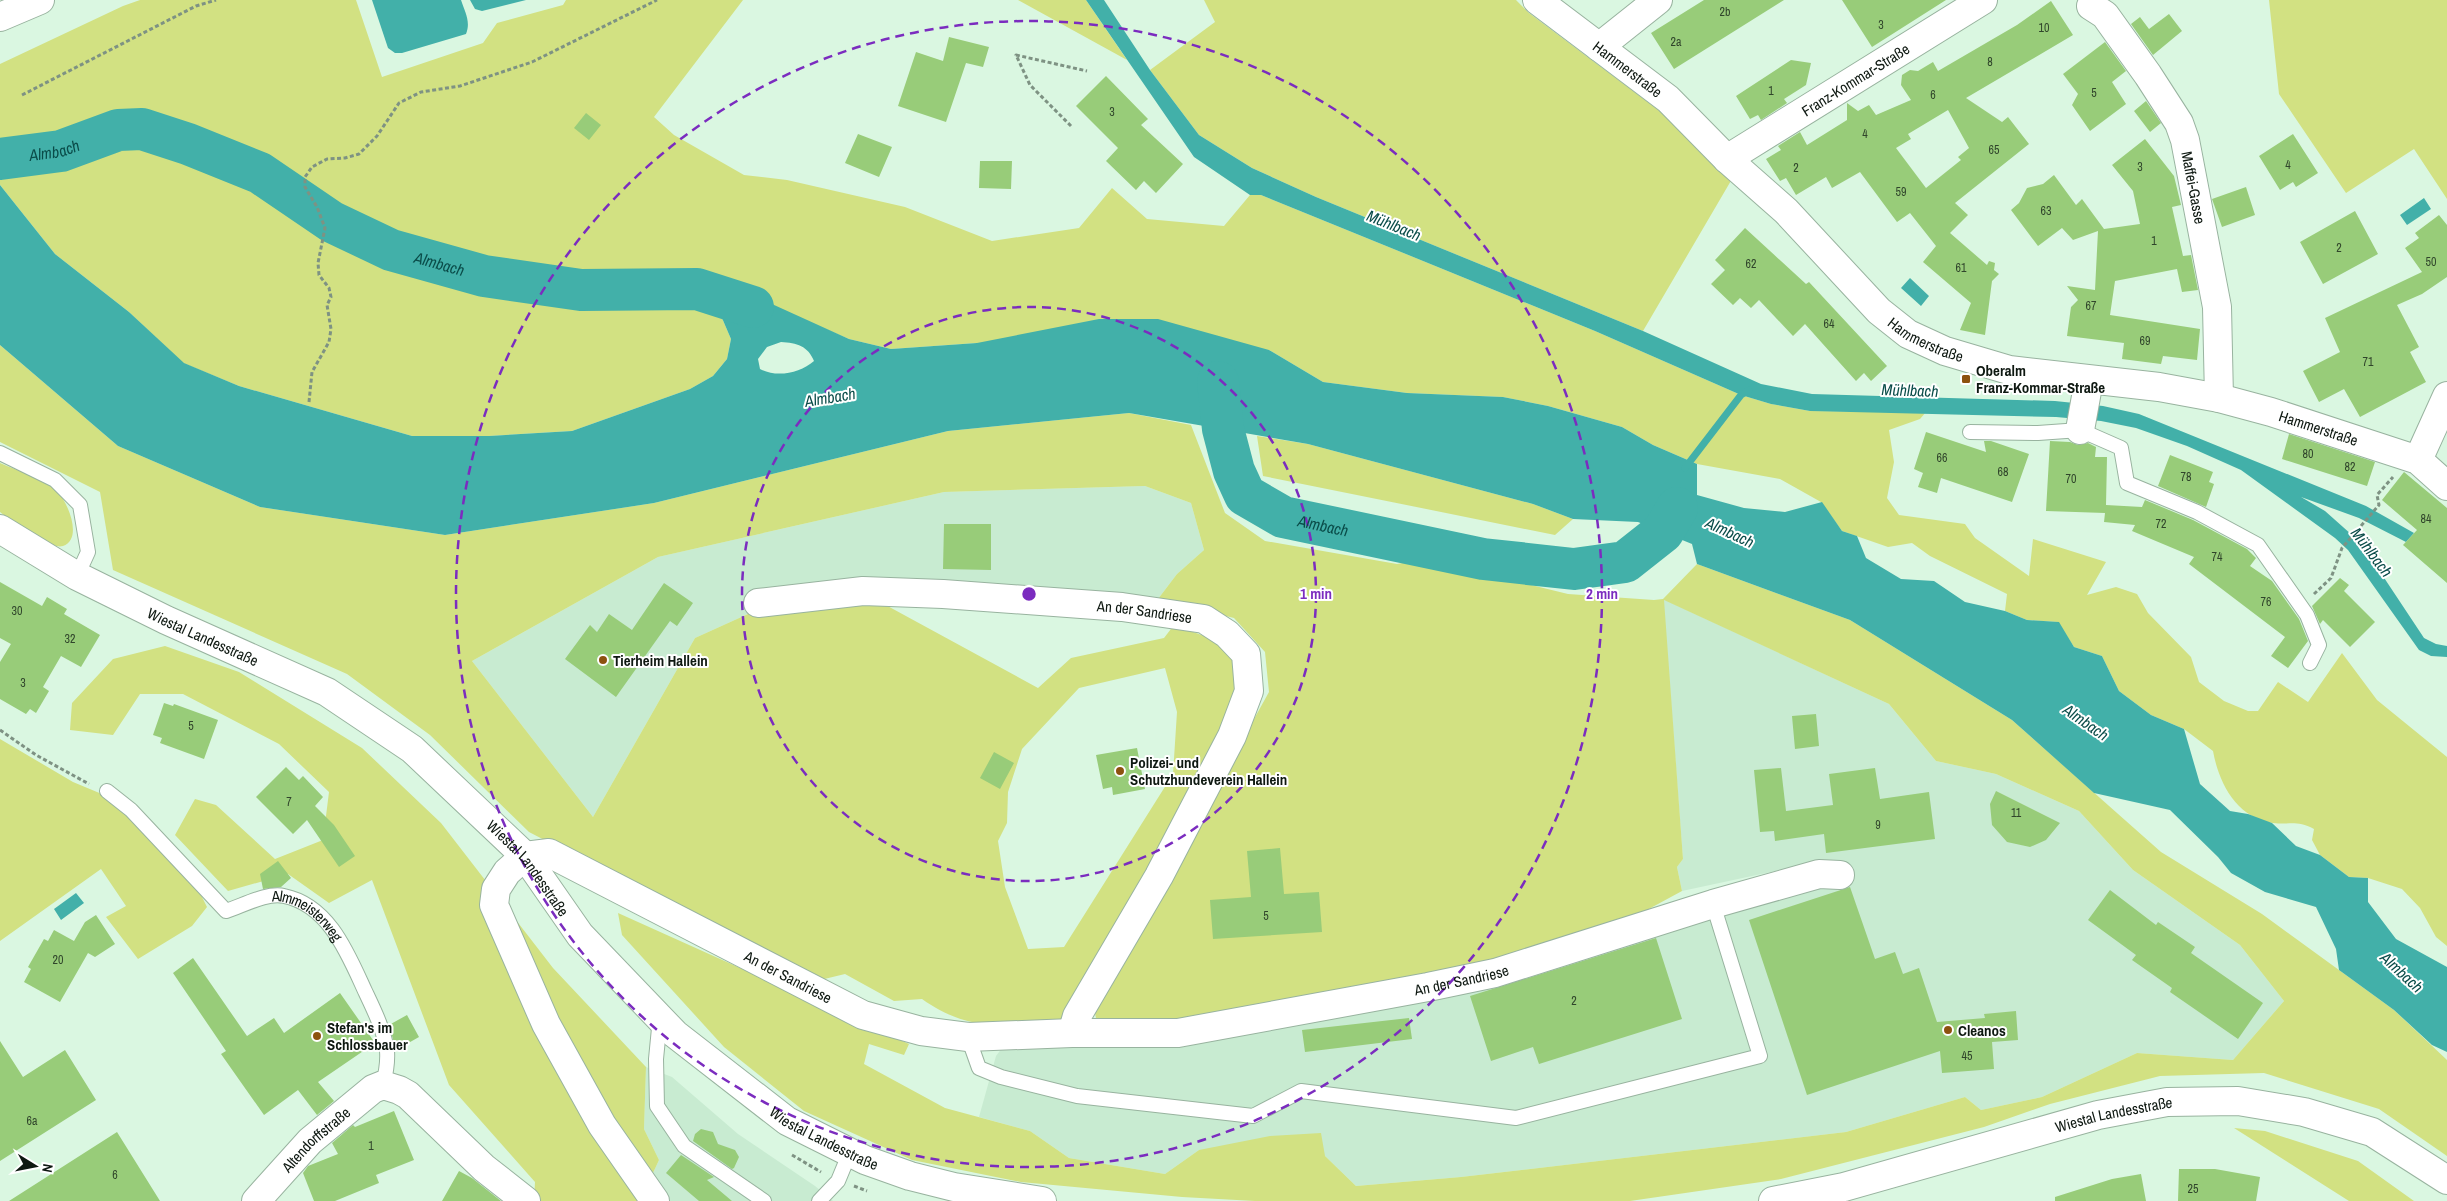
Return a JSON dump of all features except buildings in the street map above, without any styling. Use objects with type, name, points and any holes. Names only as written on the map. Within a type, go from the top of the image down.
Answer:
[{"type":"main road","points":[[0,17],[40,0]]},
{"type":"main road","name":"Hammerstraße","points":[[1537,0],[1668,99],[1727,159],[1786,211],[1880,311],[1908,334],[1933,347],[1994,367],[2088,386],[2159,387],[2219,398],[2271,412],[2418,460],[2447,486]]},
{"type":"main road","points":[[1599,47],[1658,0]]},
{"type":"main road","name":"Franz-Kommar-Straße","points":[[1727,159],[1983,0]]},
{"type":"main road","name":"Maffei-Gasse","points":[[2092,6],[2104,15],[2148,75],[2179,123],[2185,140],[2217,307],[2219,398]]},
{"type":"main road","points":[[2081,426],[2088,386]]},
{"type":"main road","points":[[2418,460],[2447,396]]},
{"type":"main road","name":"Wiestal Landesstraße","points":[[1,528],[77,576],[166,620],[327,692],[412,749],[524,856],[580,935],[675,1034],[787,1121],[850,1152],[910,1176],[954,1187],[1042,1201]]},
{"type":"main road","name":"An der Sandriese","points":[[758,603],[863,591],[943,594],[1122,607],[1204,619],[1227,634],[1246,654],[1249,691],[1232,736],[1159,876],[1077,1016],[1072,1033]]},
{"type":"main road","name":"An der Sandriese","points":[[524,856],[550,853],[863,1015],[921,1031],[968,1037],[1072,1033],[1178,1033],[1428,987],[1495,973],[1713,904],[1819,874],[1840,875]]},
{"type":"main road","points":[[524,856],[504,876],[496,889],[494,905],[546,1024],[602,1126],[655,1201]]},
{"type":"main road","points":[[383,1085],[399,1090],[408,1096],[484,1168],[526,1201]]},
{"type":"main road","name":"Altendorffstraße","points":[[256,1201],[310,1141],[373,1089],[383,1085]]},
{"type":"main road","name":"Wiestal Landesstraße","points":[[1774,1201],[1844,1187],[2098,1115],[2167,1102],[2238,1101],[2304,1112],[2372,1132],[2447,1180]]},
{"type":"lane","points":[[1970,432],[2038,433],[2081,426],[2121,448],[2127,483],[2197,512],[2258,545],[2308,615],[2319,645],[2310,663]]},
{"type":"lane","points":[[0,453],[55,480],[80,504],[88,552],[77,576]]},
{"type":"lane","name":"Almmeisterweg","points":[[107,791],[152,830],[226,911],[268,897],[283,896],[301,902],[320,916],[341,941],[378,1018],[387,1051],[387,1071],[383,1085]]},
{"type":"lane","points":[[968,1037],[979,1068],[1001,1077],[1077,1096],[1253,1116],[1301,1091],[1516,1118],[1760,1056],[1713,904]]},
{"type":"lane","points":[[660,1018],[656,1059],[657,1106],[684,1146],[764,1201]]},
{"type":"lane","points":[[819,1201],[838,1181],[850,1152]]},
{"type":"path","points":[[22,95],[188,10],[216,0]]},
{"type":"path","points":[[309,402],[312,372],[329,342],[331,329],[327,305],[331,297],[328,288],[319,275],[318,263],[325,228],[317,207],[305,187],[305,177],[312,167],[328,159],[345,158],[359,154],[377,136],[399,104],[420,92],[460,86],[532,62],[657,0]]},
{"type":"path","points":[[1071,126],[1030,85],[1016,55],[1087,71]]},
{"type":"path","points":[[2301,606],[2331,578],[2342,548],[2379,505]]},
{"type":"path","points":[[0,730],[84,782],[107,791]]},
{"type":"path","points":[[786,1150],[838,1181],[873,1192]]},
{"type":"shaded area","points":[[1145,486],[1191,503],[1204,550],[1177,574],[1158,599],[762,595],[748,614],[695,638],[593,817],[472,661],[658,557],[944,492]]},
{"type":"shaded area","points":[[1663,599],[1889,704],[1936,761],[1996,774],[2079,811],[2133,870],[2240,945],[2284,1001],[2233,1060],[2137,1053],[2042,1097],[1981,1110],[1965,1097],[1846,1132],[1461,1177],[1356,1186],[1325,1156],[1199,1150],[1165,1174],[1069,1158],[1030,1131],[979,1117],[996,1056],[1002,1048],[1173,1043],[1846,864],[1798,866],[1682,891],[1677,867],[1683,859]]},
{"type":"shaded area","points":[[646,1067],[672,1077],[738,1134],[815,1186],[833,1201],[640,1201],[659,1160],[644,1129]]},
{"type":"green space","points":[[140,0],[356,0],[382,77],[483,43],[497,23],[563,5],[566,0],[743,0],[654,117],[674,135],[744,175],[787,180],[905,207],[992,241],[1079,228],[1112,188],[1147,219],[1224,226],[1250,195],[1261,195],[1595,331],[1741,395],[1771,404],[1810,411],[1926,412],[1920,419],[1889,430],[1894,462],[1887,498],[1899,515],[1965,524],[1975,538],[2029,576],[2033,539],[2106,562],[2087,595],[2116,587],[2137,594],[2148,613],[2191,657],[2199,682],[2224,701],[2248,711],[2258,711],[2278,682],[2308,702],[2342,653],[2377,700],[2447,757],[2447,946],[2436,937],[2420,908],[2402,889],[2368,878],[2349,877],[2320,855],[2312,840],[2314,829],[2298,824],[2273,823],[2260,820],[2240,807],[2225,787],[2213,751],[2184,729],[2151,715],[2119,691],[2102,656],[2074,647],[2058,622],[2027,620],[2005,611],[2007,594],[1930,556],[1912,543],[1888,547],[1842,531],[1821,502],[1780,479],[1697,464],[1653,445],[1622,427],[1548,406],[1503,397],[1407,393],[1323,382],[1269,350],[977,343],[891,349],[849,339],[802,319],[703,304],[722,318],[731,339],[727,359],[713,376],[690,389],[572,431],[489,436],[412,436],[239,386],[183,363],[129,312],[55,254],[0,185],[0,64],[123,6]]},
{"type":"green space","points":[[1018,0],[1086,0],[1127,60]]},
{"type":"green space","points":[[1204,0],[1516,0],[1529,13],[1661,112],[1732,179],[1643,331],[1316,197],[1252,168],[1199,135],[1150,70],[1215,22]]},
{"type":"green space","points":[[2269,0],[2447,0],[2447,199],[2414,149],[2346,193],[2279,94]]},
{"type":"green space","points":[[0,345],[118,446],[260,507],[445,535],[654,503],[948,431],[1129,413],[1191,425],[1225,513],[1265,541],[1397,564],[1425,559],[1568,594],[1654,600],[1663,599],[1697,564],[1850,620],[2012,720],[2161,852],[2262,914],[2394,1010],[2447,1060],[2447,1156],[2379,1109],[2264,1073],[2160,1076],[2050,1104],[1984,1127],[1781,1179],[1630,1201],[1255,1201],[1182,1197],[1021,1182],[912,1160],[804,1111],[724,1047],[622,935],[618,913],[909,1044],[904,1055],[869,1044],[864,1064],[945,1108],[1030,1131],[1069,1158],[1165,1174],[1199,1150],[1270,1136],[1321,1133],[1325,1156],[1356,1186],[1461,1177],[1846,1132],[1965,1097],[1981,1110],[2042,1097],[2137,1053],[2233,1060],[2284,1001],[2240,945],[2133,870],[2079,811],[1996,774],[1936,761],[1889,704],[1664,600],[1683,859],[1677,867],[1682,891],[1634,917],[1459,972],[1179,1022],[1097,1024],[1094,1007],[1269,692],[1265,652],[1234,618],[1158,599],[1177,574],[1204,550],[1191,503],[1145,486],[944,492],[658,557],[472,661],[593,817],[695,638],[748,614],[871,597],[1038,688],[1071,658],[1164,638],[1174,625],[1215,640],[1235,661],[1238,690],[1228,722],[1150,872],[1059,1026],[1004,1026],[972,1022],[939,1010],[922,999],[894,1001],[845,974],[816,981],[529,832],[430,735],[347,674],[113,570],[100,492],[0,442]],"holes":[[[1165,668],[1177,712],[1173,774],[1064,947],[1028,949],[1005,887],[998,841],[1007,823],[1008,792],[1022,749],[1079,688]]]},
{"type":"green space","points":[[1257,436],[1308,444],[1533,504],[1573,519],[1555,535],[1263,476]]},
{"type":"green space","points":[[0,463],[43,481],[60,494],[68,510],[73,528],[69,542],[63,546],[48,544],[12,522],[0,512]]},
{"type":"green space","points":[[165,646],[239,672],[362,748],[441,823],[553,968],[646,1067],[644,1129],[659,1160],[640,1201],[534,1201],[535,1182],[449,1085],[372,880],[329,903],[288,874],[228,891],[175,835],[195,799],[216,805],[275,859],[323,840],[329,792],[279,744],[183,694],[140,694],[113,735],[70,730],[72,703],[113,659]]},
{"type":"green space","points":[[0,739],[73,782],[109,797],[119,806],[200,893],[207,907],[192,926],[138,959],[106,917],[126,906],[101,869],[0,941]]},
{"type":"green space","points":[[2234,1128],[2265,1131],[2358,1161],[2414,1201],[2349,1201]]},
{"type":"water","points":[[372,0],[461,0],[468,21],[466,34],[402,53],[395,53],[388,48]]},
{"type":"water","points":[[470,0],[526,0],[482,11],[475,9]]},
{"type":"water","points":[[1086,0],[1104,0],[1150,70],[1199,135],[1252,168],[1316,197],[1643,331],[1761,384],[1812,394],[2055,401],[2103,406],[2139,414],[2366,506],[2414,533],[2406,542],[2359,518],[2301,497],[2325,511],[2361,543],[2424,638],[2436,644],[2447,646],[2447,657],[2431,656],[2419,650],[2348,550],[2335,538],[2241,470],[2187,446],[2136,428],[2101,421],[2056,417],[1810,411],[1771,404],[1741,395],[1595,331],[1261,195],[1250,195],[1194,157]]},
{"type":"water","points":[[0,185],[55,254],[129,312],[184,363],[239,386],[412,436],[489,436],[572,431],[690,389],[713,376],[727,359],[731,339],[722,318],[703,304],[697,289],[702,275],[737,288],[849,339],[891,349],[977,343],[1099,319],[1158,319],[1269,350],[1323,382],[1407,393],[1503,397],[1548,406],[1622,427],[1653,445],[1697,464],[1697,495],[1744,508],[1785,512],[1822,502],[1842,531],[1857,536],[1866,558],[1901,579],[1934,581],[1965,602],[2005,611],[2027,620],[2059,622],[2074,647],[2102,656],[2119,691],[2151,715],[2184,729],[2200,784],[2230,811],[2248,814],[2272,823],[2296,846],[2320,855],[2349,877],[2368,878],[2368,902],[2396,939],[2447,967],[2447,1052],[2432,1045],[2394,1010],[2339,970],[2336,949],[2316,907],[2265,892],[2231,873],[2218,857],[2170,810],[2094,793],[2012,720],[1850,620],[1697,564],[1692,544],[1638,522],[1573,519],[1533,504],[1308,444],[1129,413],[948,431],[654,503],[445,535],[260,507],[118,446],[0,345]],"holes":[[[787,342],[801,346],[809,352],[814,361],[802,369],[788,373],[781,374],[760,369],[758,359],[767,347]]]},
{"type":"water","points":[[2424,198],[2431,209],[2407,225],[2400,215]]},
{"type":"water","points":[[1910,278],[1929,296],[1921,306],[1901,288]]},
{"type":"water","points":[[76,893],[84,903],[61,920],[54,909]]},
{"type":"waterway","name":"Almbach","points":[[0,159],[61,151],[118,130],[142,129],[188,144],[260,173],[332,222],[391,250],[484,276],[581,290],[697,289],[753,307]]},
{"type":"waterway","name":"Almbach","points":[[1218,382],[1223,429],[1234,471],[1245,495],[1283,517],[1483,559],[1574,569],[1625,562],[1663,532],[1677,508]]},
{"type":"waterway","name":"Mühlbach","points":[[1685,468],[1741,395],[1749,390]]},
{"type":"place","name":"Oberalm Franz-Kommar-Straße","points":[[1966,379]]},
{"type":"place","name":"Tierheim Hallein","points":[[603,660]]},
{"type":"place","name":"Polizei- und Schutzhundeverein Hallein","points":[[1120,771]]},
{"type":"place","name":"Cleanos","points":[[1948,1030]]},
{"type":"place","name":"Stefan's im Schlossbauer","points":[[317,1036]]}]
